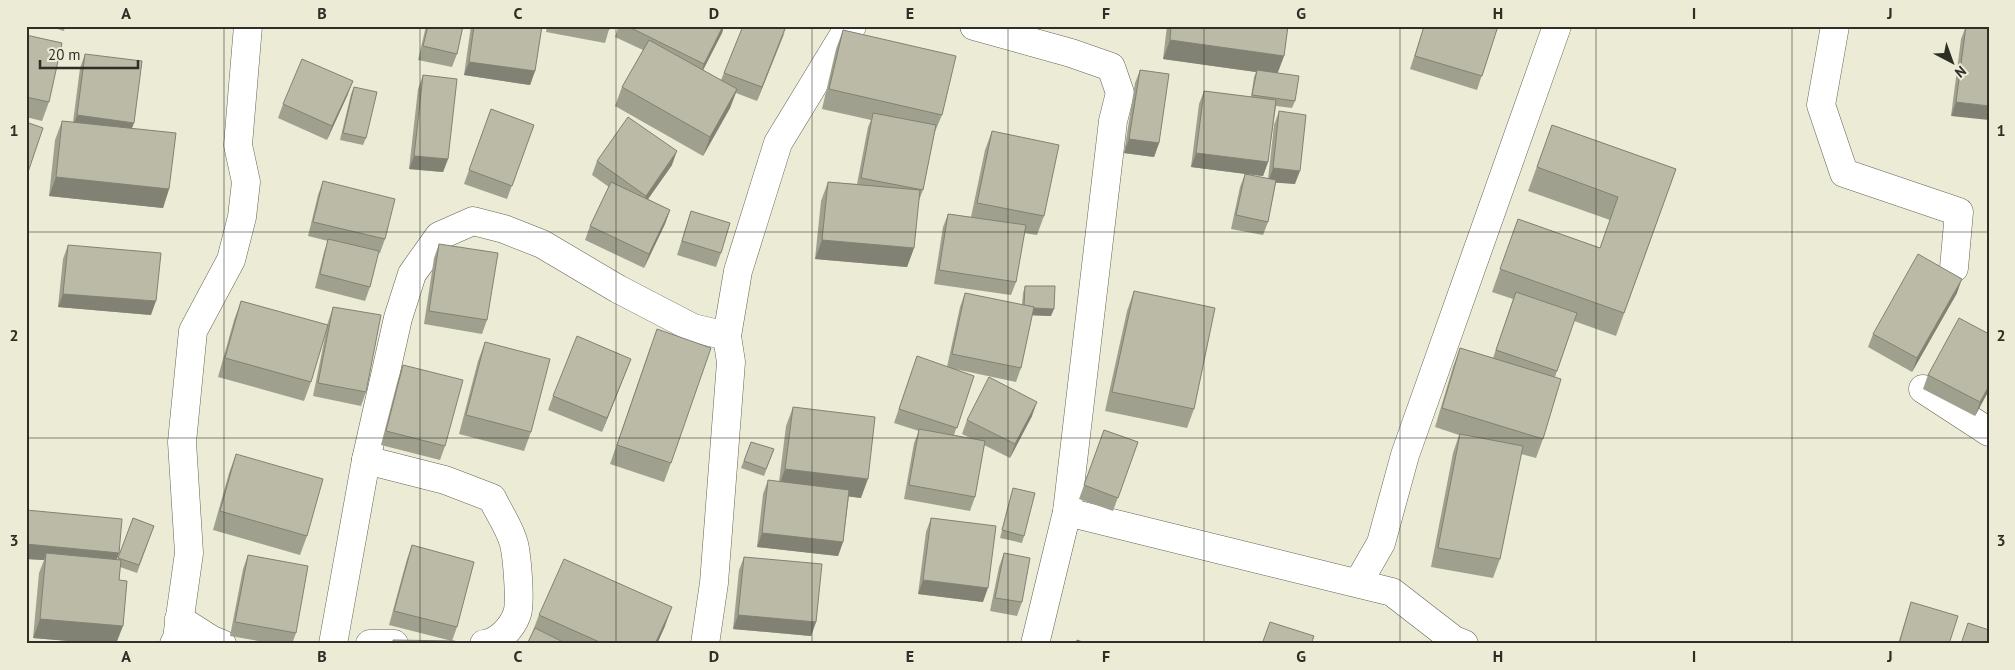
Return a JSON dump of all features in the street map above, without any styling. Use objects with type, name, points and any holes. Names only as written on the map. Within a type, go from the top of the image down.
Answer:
[{"type":"street","points":[[222,644],[176,631],[189,553],[182,442],[193,331],[231,260],[242,217],[246,182],[238,145],[248,26]]},
{"type":"street","points":[[974,26],[1072,53],[1110,67],[1120,93],[1112,121],[1067,512],[1035,644]]},
{"type":"street","points":[[1358,583],[1381,542],[1404,455],[1557,26]]},
{"type":"street","points":[[1835,26],[1821,105],[1844,173],[1959,212],[1954,268]]},
{"type":"street","points":[[705,644],[714,583],[731,362],[727,336],[738,272],[778,143],[848,27]]},
{"type":"street","points":[[333,644],[366,460],[398,318],[412,274],[440,236],[473,221],[504,229],[542,244],[618,289],[693,328],[727,336]]},
{"type":"street","points":[[1923,389],[1989,432]]},
{"type":"street","points":[[366,460],[445,480],[492,498],[514,544],[518,577],[518,613],[507,632],[491,643],[484,644]]},
{"type":"street","points":[[1067,512],[1392,592],[1454,640],[1464,644]]},
{"type":"street","points":[[370,644],[394,644]]},
{"type":"building","points":[[428,26],[463,26],[457,54],[423,46]]},
{"type":"building","points":[[474,26],[542,26],[535,71],[469,62]]},
{"type":"building","points":[[594,26],[610,26],[610,29]]},
{"type":"building","points":[[627,26],[723,26],[704,64]]},
{"type":"building","points":[[743,26],[786,26],[762,87],[724,73]]},
{"type":"building","points":[[1171,26],[1288,26],[1284,56],[1170,40]]},
{"type":"building","points":[[1424,26],[1498,26],[1482,76],[1415,56]]},
{"type":"building","points":[[1966,26],[1989,28],[1989,106],[1956,102]]},
{"type":"building","points":[[843,30],[956,56],[942,115],[829,89]]},
{"type":"building","points":[[26,35],[62,43],[49,102],[26,97]]},
{"type":"building","points":[[649,40],[737,89],[710,137],[622,87]]},
{"type":"building","points":[[85,54],[142,61],[134,123],[77,115]]},
{"type":"building","points":[[302,59],[353,81],[332,126],[283,104]]},
{"type":"building","points":[[1140,70],[1169,74],[1159,143],[1129,139]]},
{"type":"building","points":[[1257,70],[1299,76],[1295,101],[1252,95]]},
{"type":"building","points":[[423,75],[457,79],[448,159],[414,156]]},
{"type":"building","points":[[354,87],[377,92],[366,138],[343,133]]},
{"type":"building","points":[[1204,91],[1276,100],[1268,162],[1196,153]]},
{"type":"building","points":[[491,109],[534,125],[512,186],[469,170]]},
{"type":"building","points":[[1279,111],[1306,115],[1300,171],[1273,168]]},
{"type":"building","points":[[873,113],[936,125],[923,190],[861,178]]},
{"type":"building","points":[[628,117],[677,151],[646,196],[597,161]]},
{"type":"building","points":[[62,121],[176,133],[169,189],[56,177]]},
{"type":"building","points":[[26,122],[43,128],[26,178]]},
{"type":"building","points":[[1552,125],[1676,169],[1624,313],[1500,269],[1518,219],[1600,248],[1618,197],[1537,167]]},
{"type":"building","points":[[992,131],[1059,145],[1044,216],[977,203]]},
{"type":"building","points":[[1245,174],[1276,180],[1268,222],[1236,215]]},
{"type":"building","points":[[323,181],[395,199],[385,239],[313,222]]},
{"type":"building","points":[[611,182],[670,210],[649,254],[590,226]]},
{"type":"building","points":[[828,182],[920,190],[914,248],[822,240]]},
{"type":"building","points":[[691,211],[730,223],[721,253],[682,241]]},
{"type":"building","points":[[948,214],[1026,225],[1016,282],[939,270]]},
{"type":"building","points":[[328,239],[379,251],[370,287],[320,274]]},
{"type":"building","points":[[439,244],[498,253],[487,320],[429,311]]},
{"type":"building","points":[[68,245],[161,253],[156,301],[63,294]]},
{"type":"building","points":[[1918,254],[1962,279],[1917,358],[1873,334]]},
{"type":"building","points":[[1025,286],[1055,286],[1054,309],[1034,308],[1024,305]]},
{"type":"building","points":[[1134,291],[1215,308],[1194,409],[1112,392]]},
{"type":"building","points":[[1516,292],[1577,313],[1557,371],[1496,350]]},
{"type":"building","points":[[965,293],[1034,307],[1021,368],[952,354]]},
{"type":"building","points":[[241,301],[328,325],[311,382],[225,358]]},
{"type":"building","points":[[333,307],[381,315],[366,392],[318,383]]},
{"type":"building","points":[[1959,318],[1989,334],[1989,386],[1980,402],[1928,375]]},
{"type":"building","points":[[657,329],[711,348],[671,463],[617,445]]},
{"type":"building","points":[[577,336],[631,359],[607,418],[553,396]]},
{"type":"building","points":[[485,342],[550,359],[531,432],[466,415]]},
{"type":"building","points":[[1460,348],[1561,379],[1543,439],[1442,408]]},
{"type":"building","points":[[917,356],[974,376],[957,428],[899,409]]},
{"type":"building","points":[[403,365],[463,380],[445,446],[386,431]]},
{"type":"building","points":[[989,377],[1037,402],[1015,444],[967,420]]},
{"type":"building","points":[[793,407],[875,417],[868,479],[785,469]]},
{"type":"building","points":[[919,429],[985,441],[975,497],[909,485]]},
{"type":"building","points":[[1104,430],[1138,442],[1118,498],[1084,485]]},
{"type":"building","points":[[1460,434],[1523,446],[1500,559],[1438,548]]},
{"type":"building","points":[[751,442],[774,449],[766,469],[744,461]]},
{"type":"building","points":[[236,454],[323,479],[307,536],[220,511]]},
{"type":"building","points":[[768,480],[849,490],[843,542],[762,533]]},
{"type":"building","points":[[1013,488],[1035,493],[1024,536],[1002,530]]},
{"type":"building","points":[[26,510],[122,519],[119,553],[26,544]]},
{"type":"building","points":[[133,518],[154,526],[139,565],[118,558]]},
{"type":"building","points":[[931,518],[996,526],[988,588],[923,580]]},
{"type":"building","points":[[412,545],[474,562],[457,627],[394,611]]},
{"type":"building","points":[[46,553],[121,560],[119,580],[127,581],[123,626],[40,619]]},
{"type":"building","points":[[1004,553],[1030,558],[1022,602],[995,598]]},
{"type":"building","points":[[248,555],[308,566],[296,633],[235,622]]},
{"type":"building","points":[[744,557],[822,564],[816,622],[738,615]]},
{"type":"building","points":[[564,559],[672,607],[655,644],[604,644],[539,615]]},
{"type":"building","points":[[1911,602],[1958,616],[1949,644],[1899,644]]},
{"type":"building","points":[[1270,622],[1314,636],[1311,644],[1262,644]]},
{"type":"building","points":[[1968,623],[1989,630],[1989,644],[1961,644]]},
{"type":"building","points":[[535,628],[567,644],[527,644]]},
{"type":"building","points":[[393,640],[455,641],[455,644],[393,644]]},
{"type":"building","points":[[1077,640],[1088,644],[1076,644]]}]
